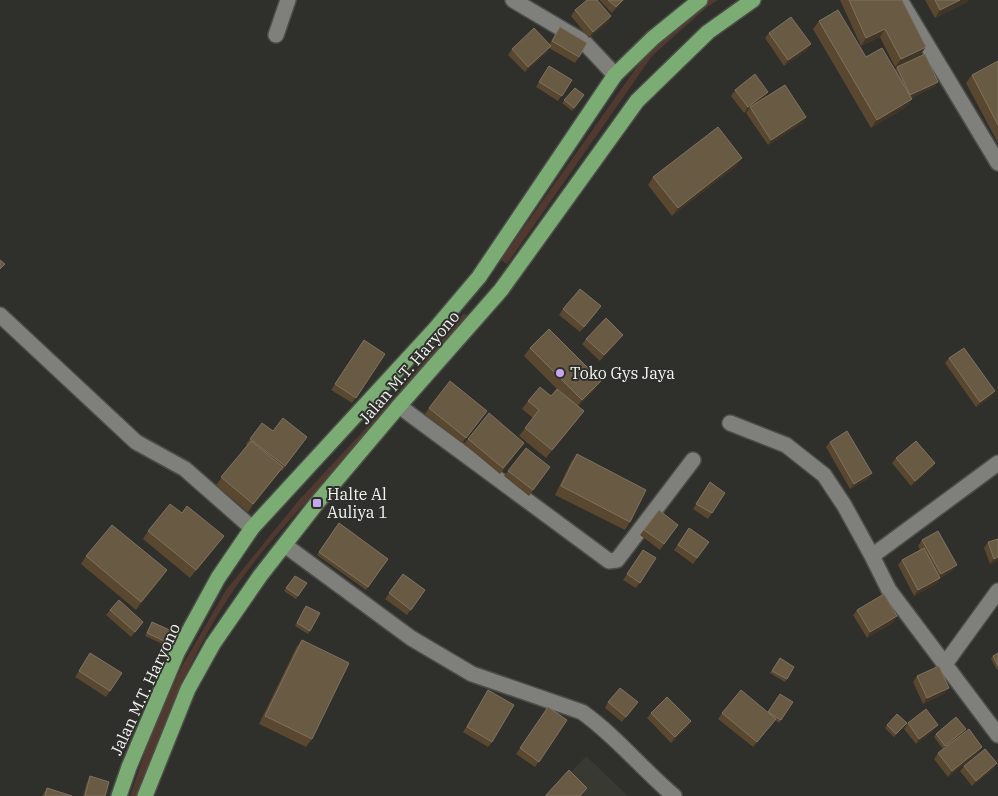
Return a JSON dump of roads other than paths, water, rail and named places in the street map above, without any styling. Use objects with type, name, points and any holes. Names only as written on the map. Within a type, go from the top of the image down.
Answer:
[{"type":"highway","name":"Jalan M.T. Haryono","points":[[119,796],[128,767],[177,653],[218,578],[252,528],[435,329],[478,277],[615,75],[653,38],[700,0]]},
{"type":"highway","name":"Jalan M.T. Haryono","points":[[145,796],[192,682],[213,644],[260,576],[399,406],[501,290],[637,101],[708,32],[752,0]]},
{"type":"highway","points":[[478,277],[501,290]]},
{"type":"street","points":[[276,35],[288,0]]},
{"type":"street","points":[[513,0],[584,42],[615,75]]},
{"type":"street","points":[[900,0],[998,163]]},
{"type":"street","points":[[0,315],[136,442],[185,469],[252,528]]},
{"type":"street","points":[[399,406],[608,561],[617,560],[693,460]]},
{"type":"street","points":[[730,423],[786,444],[824,475],[844,504],[889,590],[998,735]]},
{"type":"street","points":[[872,556],[997,464]]},
{"type":"street","points":[[286,546],[411,638],[472,674],[582,712],[597,722],[651,776],[674,796]]},
{"type":"street","points":[[945,664],[998,591]]},
{"type":"place","name":"Toko Gys Jaya","points":[[560,373]]},
{"type":"place","name":"Halte Al Auliya 1","points":[[317,503]]}]
